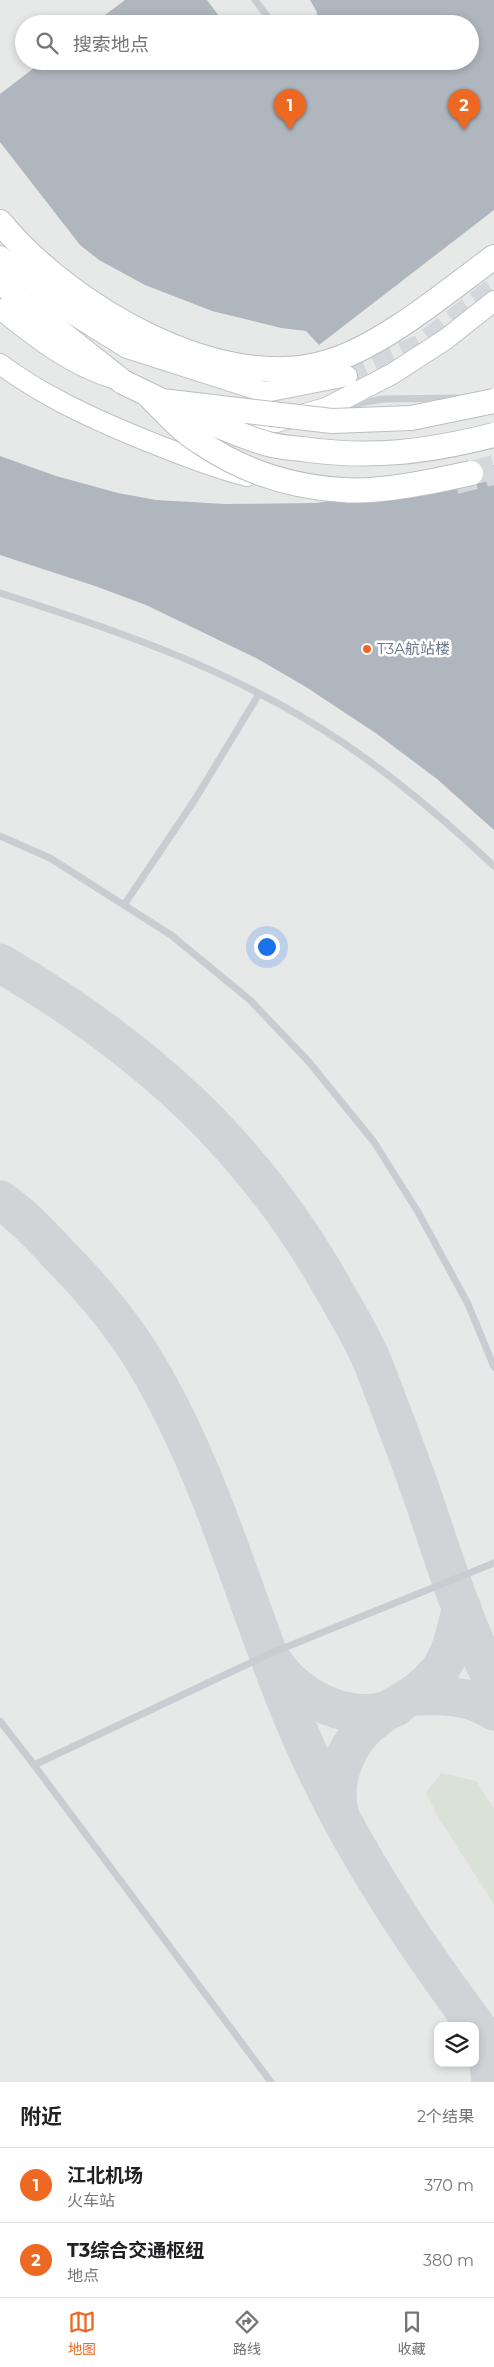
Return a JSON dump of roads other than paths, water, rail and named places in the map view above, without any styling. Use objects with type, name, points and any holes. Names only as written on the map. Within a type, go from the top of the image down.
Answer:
[{"type":"highway","points":[[0,222],[11,236],[61,280],[140,332],[216,362],[257,369],[296,369],[328,362],[358,350],[382,337],[494,257]]},
{"type":"highway","points":[[0,280],[18,299],[123,382],[241,436],[270,445],[325,452],[379,454],[442,448],[494,435]]},
{"type":"highway","points":[[155,398],[341,421],[411,418],[494,399]]},
{"type":"highway","points":[[155,398],[184,430],[201,443],[250,470],[298,484],[345,491],[433,481],[471,473]]},
{"type":"main road","points":[[0,240],[66,310]]},
{"type":"main road","points":[[0,256],[66,310],[127,348],[266,392],[347,376]]},
{"type":"main road","points":[[135,436],[163,431],[202,431],[276,422],[326,408],[392,374],[446,339],[494,301]]},
{"type":"main road","points":[[0,309],[34,337],[73,363],[94,373],[123,382]]},
{"type":"main road","points":[[0,364],[32,386],[98,421],[177,454],[222,469],[303,491],[400,492]]},
{"type":"lane","points":[[255,0],[267,15]]},
{"type":"lane","points":[[326,408],[383,399],[494,399]]},
{"type":"lane","points":[[0,593],[82,618],[130,636],[180,656],[259,694],[341,741],[388,775],[494,866]]},
{"type":"lane","points":[[124,905],[194,801],[259,694]]},
{"type":"lane","points":[[0,836],[50,858],[171,935],[250,1000],[309,1062],[374,1142],[418,1212],[468,1304],[494,1367]]},
{"type":"lane","points":[[34,1765],[269,1654],[494,1563]]},
{"type":"lane","points":[[0,1721],[271,2082]]},
{"type":"tunnel","points":[[347,376],[419,345],[494,287]]},
{"type":"tunnel","points":[[471,473],[494,467]]},
{"type":"tunnel","points":[[456,484],[494,475]]},
{"type":"place","name":"江北机场","points":[[290,130]]},
{"type":"place","name":"T3综合交通枢纽","points":[[464,130]]},
{"type":"place","name":"T3A航站楼","points":[[367,649]]}]
